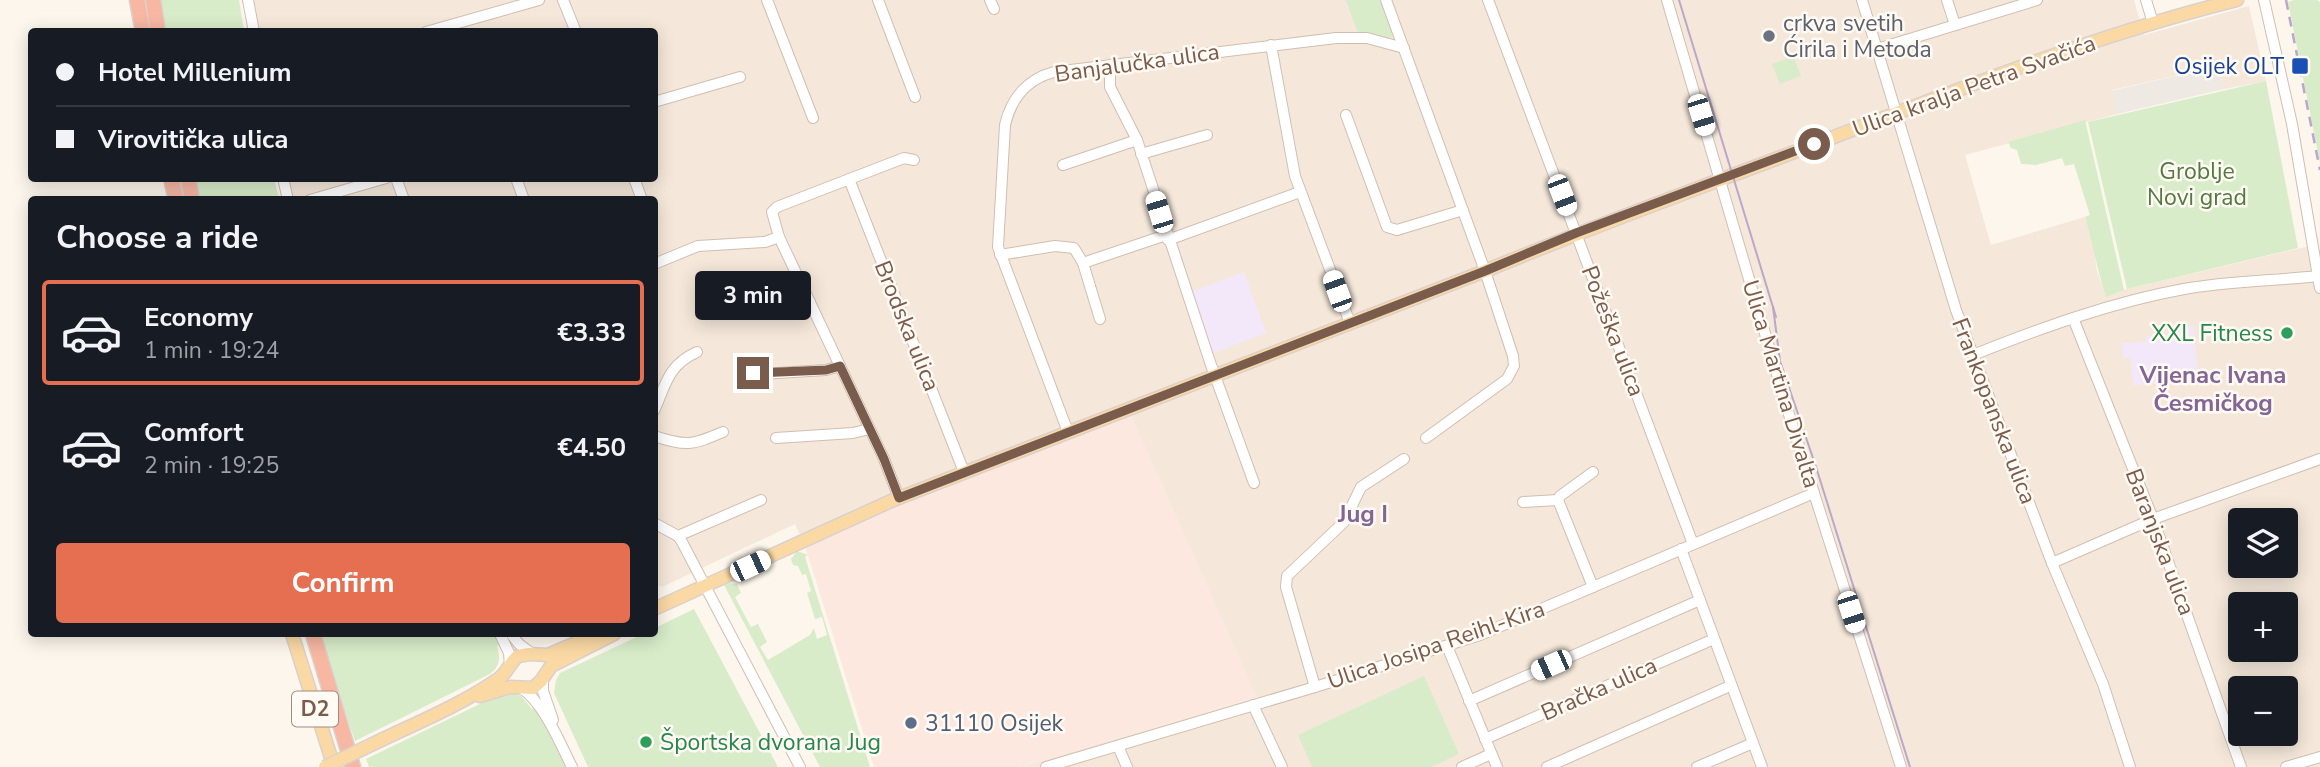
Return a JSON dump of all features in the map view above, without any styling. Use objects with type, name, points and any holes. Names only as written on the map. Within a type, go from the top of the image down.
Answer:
[{"type":"highway","points":[[137,0],[142,28]]},
{"type":"highway","points":[[153,0],[157,28]]},
{"type":"highway","name":"D2","points":[[314,637],[353,767]]},
{"type":"main road","name":"Ulica kralja Petra Svačića","points":[[658,608],[899,498],[1485,271],[1576,233],[1989,78],[2153,23],[2237,0]]},
{"type":"main road","name":"D2","points":[[293,637],[334,767]]},
{"type":"main road","points":[[325,767],[453,705],[495,681],[518,656],[555,653],[590,637]]},
{"type":"main road","points":[[453,705],[506,688],[533,688],[551,666],[608,637]]},
{"type":"main road","points":[[535,656],[543,664],[543,677]]},
{"type":"main road","points":[[510,666],[511,678],[522,688]]},
{"type":"street","points":[[248,0],[253,28]]},
{"type":"street","points":[[440,28],[538,0]]},
{"type":"street","points":[[564,0],[574,28]]},
{"type":"street","points":[[767,0],[813,118]]},
{"type":"street","points":[[878,0],[915,97]]},
{"type":"street","points":[[1387,0],[1485,271],[1514,366],[1507,379],[1426,438]]},
{"type":"street","name":"Požeška ulica","points":[[1488,0],[1693,544]]},
{"type":"street","name":"Ulica Martina Divalta","points":[[1667,0],[1814,493],[1901,767]]},
{"type":"street","name":"Frankopanska ulica","points":[[1862,0],[1956,310],[2052,564],[2103,684],[2130,767]]},
{"type":"street","points":[[1947,0],[1955,25]]},
{"type":"street","points":[[1877,49],[2037,0]]},
{"type":"street","points":[[2146,0],[2153,23]]},
{"type":"street","points":[[2263,0],[2292,124],[2320,288]]},
{"type":"street","name":"Banjalučka ulica","points":[[1068,432],[1000,255],[998,233],[1005,125],[1014,100],[1027,86],[1045,74],[1110,65],[1353,37],[1384,41],[1404,48]]},
{"type":"street","points":[[1271,45],[1300,192],[1350,323]]},
{"type":"street","points":[[1110,65],[1110,88],[1137,140],[1214,375],[1254,483]]},
{"type":"street","points":[[658,101],[740,77]]},
{"type":"street","points":[[1346,115],[1387,227],[1397,230],[1463,211]]},
{"type":"street","points":[[1141,154],[1207,135]]},
{"type":"street","points":[[1063,165],[1137,140]]},
{"type":"street","points":[[899,498],[779,237],[772,212],[777,207],[904,158],[914,160]]},
{"type":"street","name":"Brodska ulica","points":[[849,179],[964,472]]},
{"type":"street","points":[[324,196],[372,182]]},
{"type":"street","points":[[1083,263],[1300,192]]},
{"type":"street","points":[[658,262],[698,246],[765,242],[779,237]]},
{"type":"street","points":[[1000,255],[1067,246],[1078,252],[1100,318]]},
{"type":"street","points":[[1973,355],[2073,318],[2182,289],[2252,280],[2318,276]]},
{"type":"street","points":[[714,312],[810,302]]},
{"type":"street","name":"Baranjska ulica","points":[[2073,318],[2154,519],[2241,767]]},
{"type":"street","points":[[658,402],[674,366],[697,352]]},
{"type":"street","points":[[744,375],[826,370],[840,366]]},
{"type":"street","points":[[776,438],[853,433],[869,429]]},
{"type":"street","points":[[658,437],[678,444],[688,444],[723,432]]},
{"type":"street","points":[[1315,687],[1286,587],[1287,576],[1344,522],[1361,487],[1404,459]]},
{"type":"street","points":[[2052,564],[2154,519],[2320,459]]},
{"type":"street","points":[[1558,500],[1593,472]]},
{"type":"street","name":"Ulica Josipa Reihl-Kira","points":[[1046,767],[1315,687],[1500,628],[1814,493]]},
{"type":"street","points":[[678,536],[761,500]]},
{"type":"street","points":[[1523,502],[1558,500]]},
{"type":"street","points":[[1558,500],[1593,587]]},
{"type":"street","points":[[658,525],[678,536],[800,767]]},
{"type":"street","points":[[1681,549],[1762,767]]},
{"type":"street","name":"Bračka ulica","points":[[1469,701],[1700,600]]},
{"type":"street","points":[[501,637],[509,653],[510,666]]},
{"type":"street","points":[[513,637],[535,656]]},
{"type":"street","name":"Bračka ulica","points":[[1485,739],[1714,639]]},
{"type":"street","points":[[1447,646],[1497,767]]},
{"type":"street","points":[[543,677],[543,691],[558,737],[572,767]]},
{"type":"street","points":[[1547,767],[1730,685]]},
{"type":"street","points":[[522,688],[532,697],[558,737]]},
{"type":"street","points":[[1253,705],[1282,767]]},
{"type":"street","points":[[1697,767],[1752,743]]},
{"type":"street","points":[[1118,746],[1127,767]]},
{"type":"street","points":[[1462,767],[1491,754]]},
{"type":"street","points":[[2287,767],[2320,757]]},
{"type":"shaded area","points":[[252,0],[2134,0],[2144,35],[2249,6],[2266,81],[2224,89],[2218,66],[2112,90],[2117,114],[1965,155],[1991,245],[2085,217],[2094,246],[2097,271],[2106,296],[2318,244],[2320,767],[1020,767],[1257,697],[805,546],[795,524],[662,587],[658,585],[658,196],[291,196],[288,182],[658,182],[658,28],[257,28]]},
{"type":"shaded area","points":[[2218,66],[2224,89],[2117,114],[2111,91]]},
{"type":"shaded area","points":[[1244,272],[1266,333],[1210,354],[1188,293]]},
{"type":"shaded area","points":[[2194,326],[2198,382],[2133,385],[2131,358],[2123,358],[2122,343],[2146,342],[2146,336],[2171,334],[2170,328]]},
{"type":"shaded area","points":[[1131,415],[1257,697],[1020,767],[874,767],[805,546],[872,513]]},
{"type":"green space","points":[[158,0],[239,0],[244,28],[163,28]]},
{"type":"green space","points":[[1346,0],[1381,0],[1395,35],[1385,39],[1357,31]]},
{"type":"green space","points":[[2288,2],[2320,2],[2320,163]]},
{"type":"green space","points":[[1793,56],[1801,76],[1780,84],[1772,64]]},
{"type":"green space","name":"Groblje Novi grad","points":[[2266,81],[2298,248],[2127,289],[2088,122]]},
{"type":"green space","points":[[2085,120],[2124,290],[2106,297],[2085,217],[2090,215],[2074,164],[2065,166],[2062,158],[2036,165],[2021,164],[2017,150],[2011,148],[2008,142]]},
{"type":"green space","points":[[194,182],[275,182],[278,196],[197,196]]},
{"type":"green space","points":[[797,551],[808,555],[805,557],[870,767],[820,767],[724,585],[737,584],[741,593],[735,597],[751,627],[758,624],[767,642],[760,647],[768,660],[810,635],[814,628],[817,639],[827,635],[822,617],[815,619],[807,593],[811,591],[806,574],[802,575],[798,566],[793,565],[791,559]]},
{"type":"green space","points":[[694,609],[778,767],[588,767],[554,693],[556,680],[560,673],[637,637],[658,637],[658,627]]},
{"type":"green space","points":[[320,637],[497,637],[501,644],[497,646],[498,665],[490,674],[355,741]]},
{"type":"green space","points":[[1424,676],[1459,754],[1431,767],[1312,767],[1298,735]]},
{"type":"green space","points":[[513,694],[521,696],[532,709],[536,707],[566,767],[369,767],[366,759],[484,702]]},
{"type":"tram line","points":[[1679,0],[1776,317]]},
{"type":"tram line","points":[[1773,307],[1780,361],[1910,767]]},
{"type":"railway","points":[[2286,0],[2320,170]]},
{"type":"place","name":"crkva svetih Ćirila i Metoda","points":[[1769,36]]},
{"type":"place","name":"Osijek OLT","points":[[2300,66]]},
{"type":"place","name":"XXL Fitness","points":[[2287,333]]},
{"type":"place","name":"31110 Osijek","points":[[911,723]]},
{"type":"place","name":"Športska dvorana Jug","points":[[646,742]]},
{"type":"district","name":"Vijenac Ivana Česmičkog","points":[[2213,389]]},
{"type":"district","name":"Jug I","points":[[1363,514]]},
{"type":"route","points":[[753,373],[826,370],[840,366],[884,459],[899,498],[1485,271],[1576,233],[1814,144]]}]
